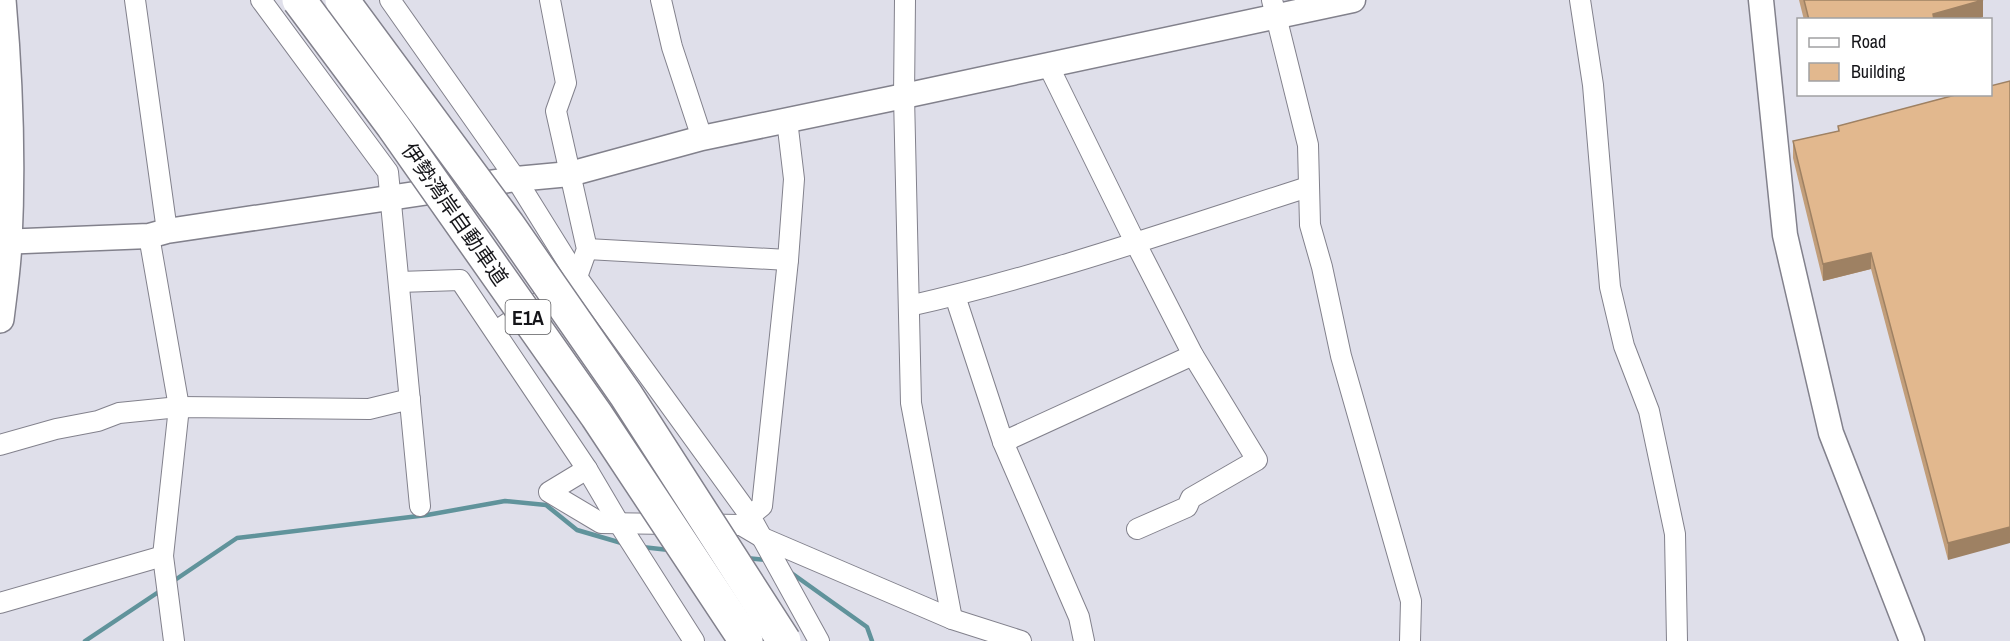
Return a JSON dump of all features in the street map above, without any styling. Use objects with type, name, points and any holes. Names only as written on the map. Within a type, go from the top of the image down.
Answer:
[{"type":"highway","name":"伊勢湾岸自動車道","points":[[342,0],[508,225],[626,395],[784,641]]},
{"type":"highway","name":"伊勢湾岸自動車道","points":[[278,5],[393,126],[597,416],[746,641]]},
{"type":"main road","points":[[0,319],[4,242],[7,63],[2,0]]},
{"type":"street","points":[[135,0],[158,233],[179,407],[163,556],[174,641]]},
{"type":"street","points":[[309,0],[278,5],[388,172],[420,507]]},
{"type":"street","points":[[390,0],[516,179],[577,277],[750,516],[819,641]]},
{"type":"street","points":[[496,331],[577,277],[587,249],[556,111],[566,82],[550,0]]},
{"type":"street","points":[[661,0],[672,47],[702,138]]},
{"type":"street","points":[[905,0],[904,96],[911,403],[952,619]]},
{"type":"street","points":[[4,242],[158,233],[516,179],[570,174],[702,138],[1048,65],[1274,8],[1353,0]]},
{"type":"street","points":[[1580,0],[1593,85],[1610,287],[1624,346],[1649,411],[1675,534],[1677,641]]},
{"type":"street","points":[[1761,0],[1785,236],[1831,433],[1912,641]]},
{"type":"street","points":[[1274,8],[1308,145],[1310,225],[1322,267],[1341,356],[1412,601],[1410,641]]},
{"type":"street","points":[[1048,65],[1193,355],[1257,460],[1191,498],[1186,507],[1137,529]]},
{"type":"street","points":[[750,516],[762,506],[788,260],[794,179],[787,120]]},
{"type":"street","points":[[909,306],[955,296],[1308,188]]},
{"type":"street","points":[[587,249],[788,260]]},
{"type":"street","points":[[399,282],[460,280],[587,469],[694,641]]},
{"type":"street","points":[[955,296],[1003,442],[1079,617],[1084,641]]},
{"type":"street","points":[[1003,442],[1193,355]]},
{"type":"street","points":[[0,444],[56,429],[98,421],[119,413],[179,407],[369,409],[410,399]]},
{"type":"street","points":[[587,469],[549,492],[602,524],[741,525],[763,538],[952,619],[1021,641]]},
{"type":"street","points":[[0,603],[163,556]]},
{"type":"building","points":[[1804,0],[1983,0],[1933,14],[1934,18],[1808,18]]},
{"type":"building","points":[[2010,81],[2010,527],[1948,543],[1871,253],[1823,264],[1793,141],[1839,131],[1838,126],[1951,96],[1992,96],[1992,86]]},
{"type":"waterway","points":[[172,582],[237,538],[427,515],[505,501],[546,505],[577,530],[625,544]]},
{"type":"waterway","points":[[642,547],[669,550]]},
{"type":"waterway","points":[[746,558],[768,560]]},
{"type":"waterway","points":[[790,572],[867,627],[872,641]]},
{"type":"waterway","points":[[85,641],[163,589]]}]
